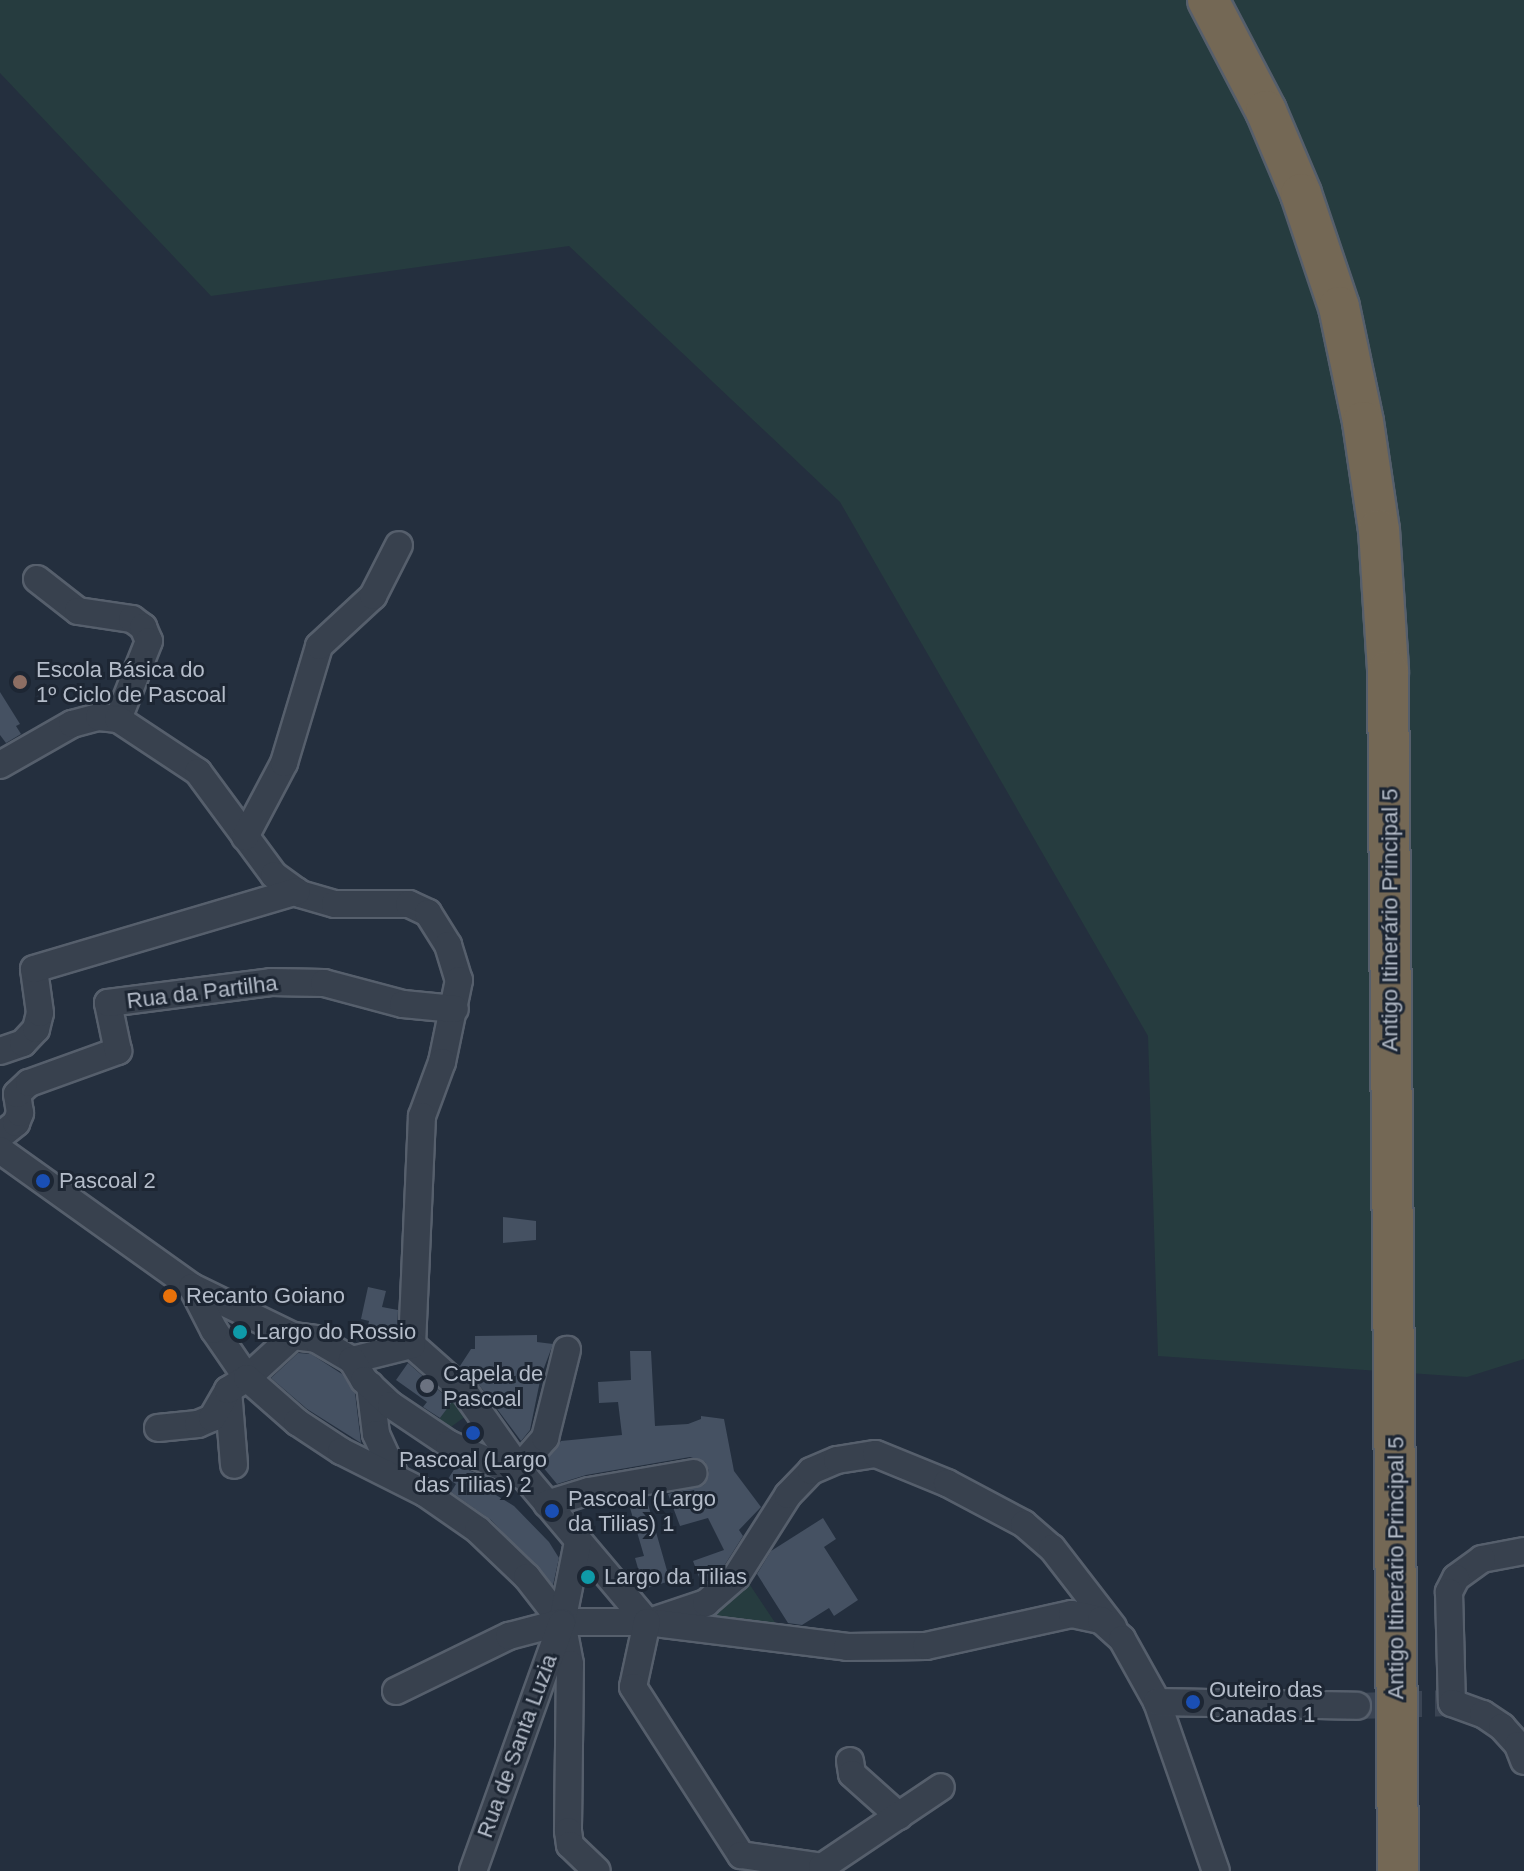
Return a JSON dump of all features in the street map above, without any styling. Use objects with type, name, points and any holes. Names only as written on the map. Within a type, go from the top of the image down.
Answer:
[{"type":"highway","name":"Antigo Itinerário Principal 5","points":[[1208,0],[1266,111],[1296,180],[1339,307],[1363,422],[1379,530],[1388,671],[1398,1871]]},
{"type":"street","points":[[245,837],[284,763],[319,646],[373,596],[399,545]]},
{"type":"street","points":[[37,579],[78,611],[132,619],[143,627],[149,641],[118,719]]},
{"type":"street","points":[[0,765],[72,724],[99,717],[118,719],[198,772],[274,875],[297,891],[335,904],[409,904],[428,913],[448,945],[459,980],[442,1062],[422,1116],[412,1345]]},
{"type":"street","points":[[0,1051],[23,1043],[36,1029],[40,1013],[34,969],[297,891]]},
{"type":"street","name":"Rua da Partilha","points":[[0,1136],[16,1123],[20,1113],[17,1094],[29,1083],[118,1051],[108,1003],[284,982],[324,983],[403,1004],[455,1009]]},
{"type":"street","points":[[0,1150],[192,1287],[293,1336],[316,1339],[352,1360],[370,1385],[391,1405],[449,1444],[522,1473]]},
{"type":"street","points":[[192,1287],[237,1384],[234,1465]]},
{"type":"street","points":[[158,1428],[198,1424],[212,1418],[237,1384],[293,1336]]},
{"type":"street","points":[[352,1360],[412,1345]]},
{"type":"street","points":[[412,1345],[464,1391],[522,1473],[647,1622]]},
{"type":"street","points":[[522,1473],[545,1438],[567,1350]]},
{"type":"street","points":[[237,1384],[330,1444],[425,1493],[478,1530],[527,1577],[562,1622]]},
{"type":"street","points":[[370,1385],[376,1434],[396,1478]]},
{"type":"street","points":[[449,1444],[473,1433],[477,1410]]},
{"type":"street","points":[[647,1622],[706,1603],[736,1577],[788,1495],[811,1471],[837,1460],[876,1454],[947,1483],[1024,1524],[1052,1548],[1122,1639],[1157,1702],[1216,1871]]},
{"type":"street","points":[[547,1504],[589,1491],[693,1473]]},
{"type":"street","points":[[578,1542],[562,1622],[570,1664],[568,1831],[570,1845],[597,1871]]},
{"type":"street","points":[[1524,1551],[1482,1559],[1456,1578],[1449,1592],[1452,1703],[1483,1714],[1502,1727],[1518,1745],[1524,1761]]},
{"type":"street","points":[[396,1691],[509,1636],[562,1622],[647,1622],[847,1647],[926,1646],[1072,1614],[1101,1620],[1122,1639]]},
{"type":"street","name":"Rua de Santa Luzia","points":[[473,1871],[562,1622]]},
{"type":"street","points":[[647,1622],[633,1687],[741,1855],[824,1869],[941,1787]]},
{"type":"street","points":[[1157,1702],[1357,1706]]},
{"type":"street","points":[[850,1761],[852,1774],[899,1816]]},
{"type":"green space","points":[[0,0],[1524,0],[1524,1359],[1467,1377],[1158,1356],[1148,1036],[840,502],[569,246],[211,296],[0,73]]},
{"type":"green space","points":[[458,1393],[467,1411],[466,1416],[448,1429],[435,1425]]},
{"type":"green space","points":[[746,1579],[776,1624],[776,1629],[706,1620],[706,1614]]},
{"type":"building","points":[[0,692],[20,724],[16,726],[21,734],[6,743],[0,735]]},
{"type":"building","points":[[503,1217],[536,1221],[536,1240],[503,1243]]},
{"type":"building","points":[[368,1287],[386,1291],[382,1307],[398,1310],[397,1332],[385,1335],[367,1331],[369,1321],[361,1319]]},
{"type":"building","points":[[537,1335],[537,1342],[553,1344],[541,1376],[530,1430],[521,1441],[477,1382],[460,1366],[471,1349],[475,1349],[475,1336]]},
{"type":"building","points":[[630,1351],[651,1351],[655,1426],[688,1424],[701,1419],[701,1416],[724,1419],[734,1471],[761,1507],[739,1530],[743,1536],[724,1566],[702,1585],[693,1561],[724,1550],[708,1518],[680,1526],[668,1494],[704,1485],[709,1471],[705,1462],[690,1457],[586,1475],[557,1484],[542,1466],[561,1441],[622,1435],[618,1402],[599,1403],[598,1382],[631,1380]]},
{"type":"building","points":[[298,1353],[311,1354],[342,1374],[355,1393],[361,1443],[307,1409],[271,1378]]},
{"type":"building","name":"Capela de Pascoal","points":[[408,1363],[452,1402],[440,1418],[423,1407],[427,1402],[396,1380]]},
{"type":"building","points":[[457,1465],[492,1480],[486,1489],[514,1506],[549,1542],[559,1558],[553,1585],[491,1520],[451,1492],[456,1484],[448,1479]]},
{"type":"building","points":[[646,1497],[670,1581],[644,1589],[635,1558],[644,1556],[628,1501]]},
{"type":"building","points":[[823,1518],[836,1539],[824,1547],[858,1600],[834,1616],[829,1608],[802,1625],[788,1623],[757,1574],[771,1551]]},
{"type":"tunnel","points":[[1357,1706],[1452,1703]]},
{"type":"place","name":"Escola Básica do 1º Ciclo de Pascoal","points":[[20,682]]},
{"type":"place","name":"Pascoal 2","points":[[43,1181]]},
{"type":"place","name":"Recanto Goiano","points":[[170,1296]]},
{"type":"place","name":"Largo do Rossio","points":[[240,1332]]},
{"type":"place","name":"Capela de Pascoal","points":[[427,1386]]},
{"type":"place","name":"Pascoal (Largo das Tilias) 2","points":[[473,1433]]},
{"type":"place","name":"Pascoal (Largo da Tilias) 1","points":[[552,1511]]},
{"type":"place","name":"Largo da Tilias","points":[[588,1577]]},
{"type":"place","name":"Outeiro das Canadas 1","points":[[1193,1702]]}]
